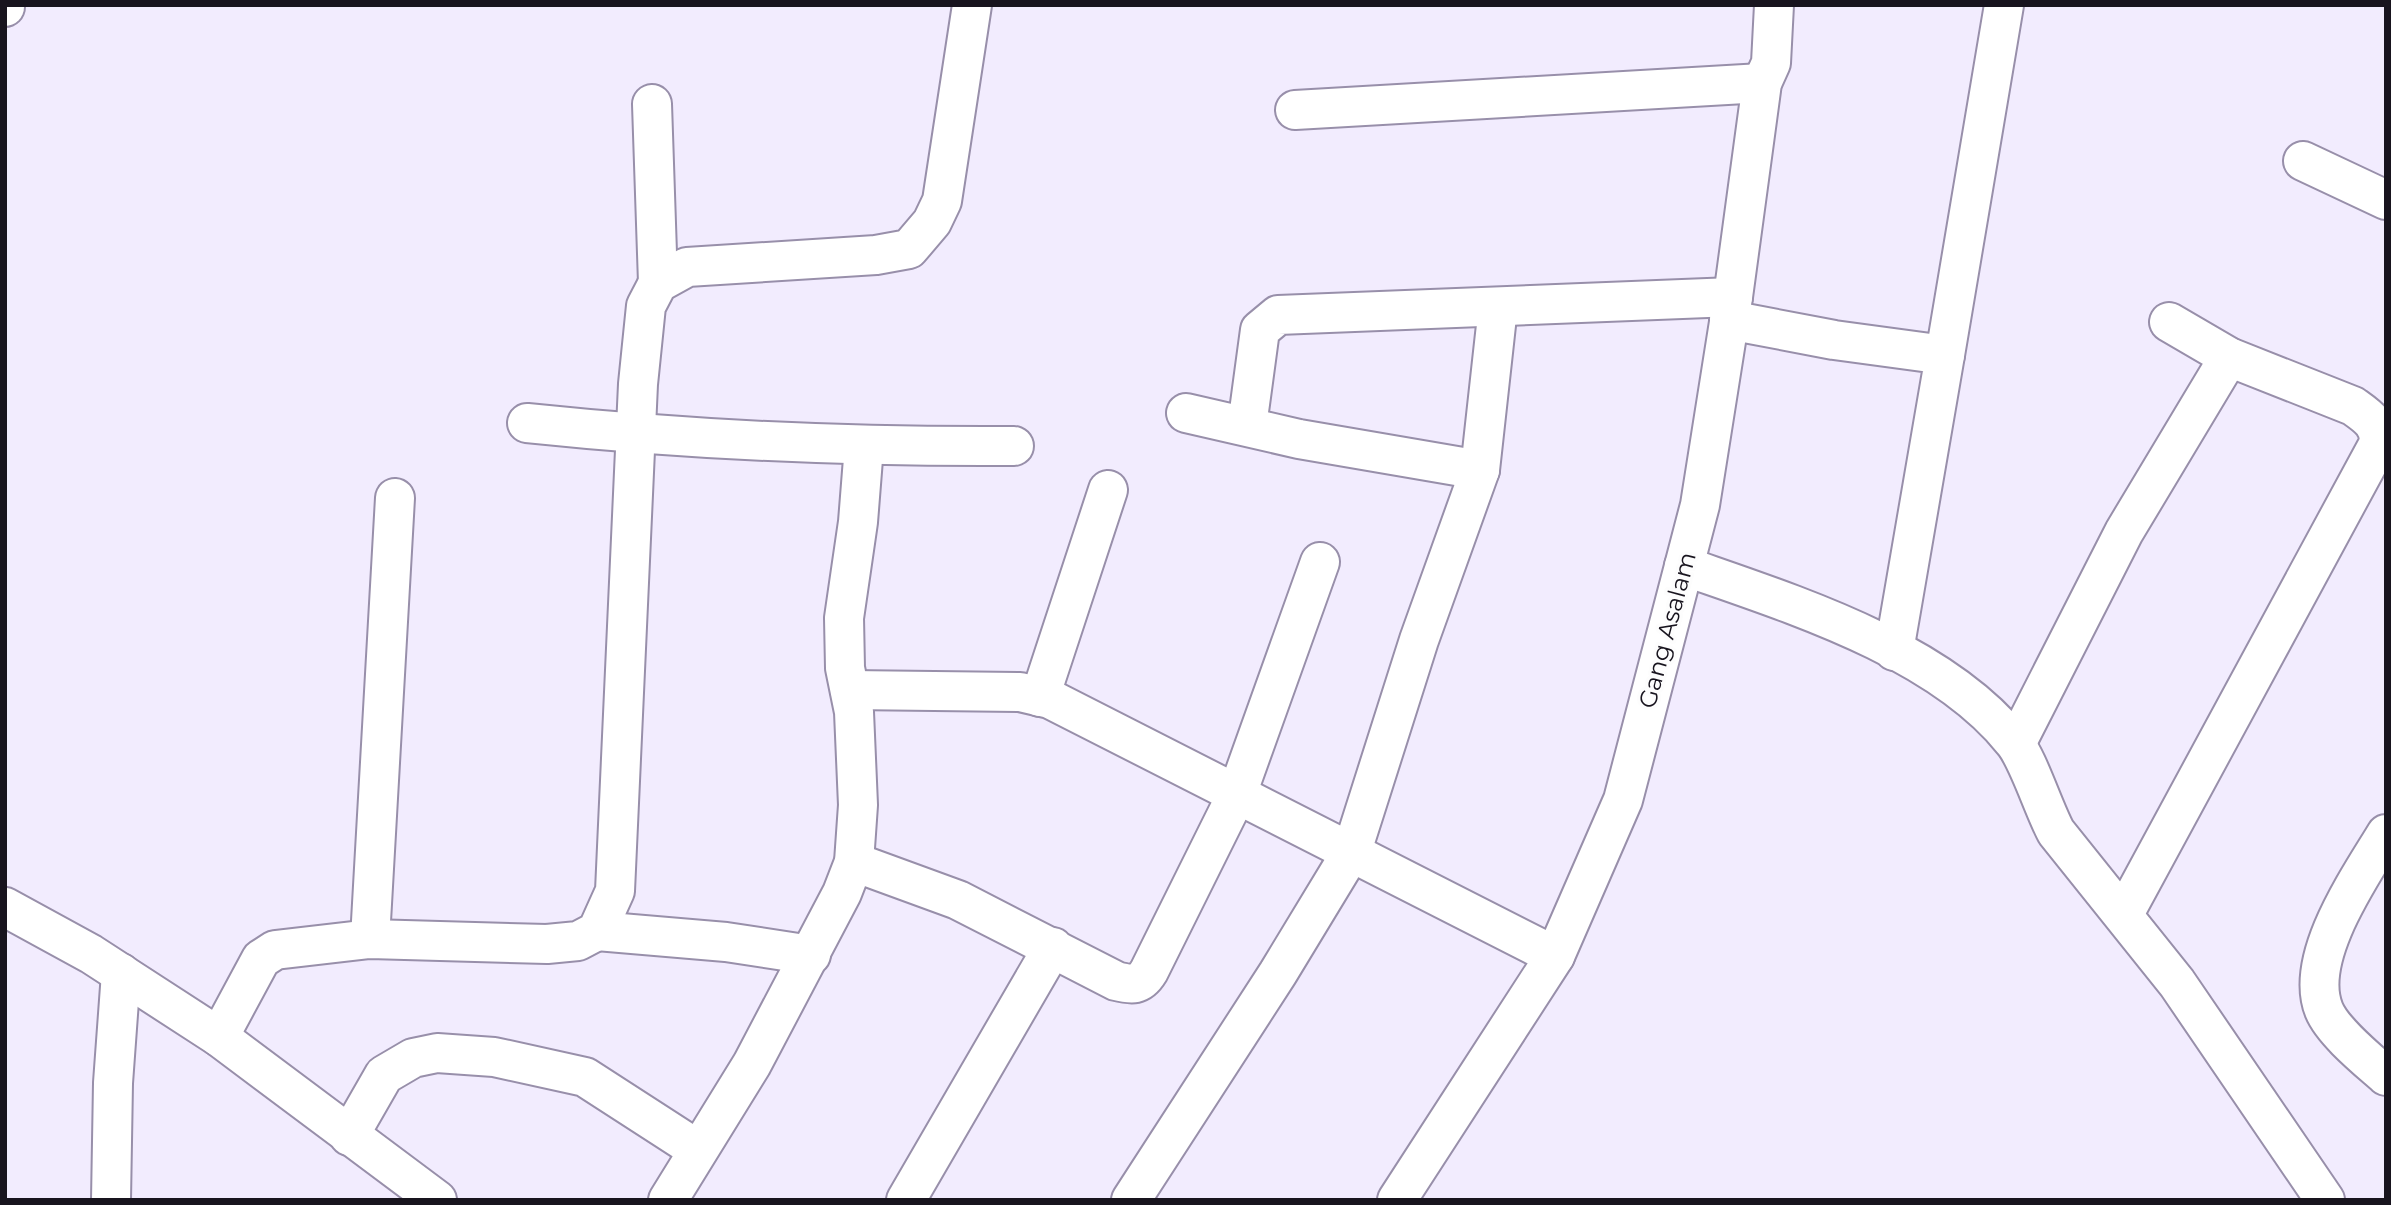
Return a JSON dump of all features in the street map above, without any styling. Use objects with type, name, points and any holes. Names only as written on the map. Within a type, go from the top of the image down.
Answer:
[{"type":"street","points":[[658,283],[687,267],[876,255],[909,249],[932,222],[943,201],[972,5]]},
{"type":"street","name":"Gang Asalam","points":[[1397,1200],[1555,956],[1623,800],[1700,505],[1731,309],[1762,83],[1771,63],[1774,5]]},
{"type":"street","points":[[1894,651],[1941,395],[1945,355],[2004,5]]},
{"type":"street","points":[[1296,110],[1762,83]]},
{"type":"street","points":[[597,931],[615,891],[636,434],[646,306],[658,283],[652,104]]},
{"type":"street","points":[[2303,161],[2382,190]]},
{"type":"street","points":[[1247,426],[1260,330],[1271,318],[1284,314],[1499,307],[1731,309],[1834,340],[1945,355]]},
{"type":"street","points":[[1131,1200],[1278,973],[1352,851],[1419,640],[1480,470],[1499,307]]},
{"type":"street","points":[[2124,914],[2379,443],[2379,434],[2371,419],[2353,406],[2229,357],[2169,322]]},
{"type":"street","points":[[2016,744],[2124,532],[2229,357]]},
{"type":"street","points":[[1186,413],[1299,439],[1480,470]]},
{"type":"street","points":[[527,423],[636,434],[864,446],[1014,446]]},
{"type":"street","points":[[668,1200],[752,1064],[811,955],[842,893],[854,862],[858,805],[854,712],[845,668],[844,618],[858,522],[864,446]]},
{"type":"street","points":[[1040,697],[1108,490]]},
{"type":"street","points":[[370,939],[395,498]]},
{"type":"street","points":[[854,862],[958,900],[1116,981],[1132,985],[1144,979],[1237,794],[1320,562]]},
{"type":"street","points":[[1684,566],[1825,616],[1894,651],[1960,689],[2016,744],[2056,832],[2177,983],[2325,1200]]},
{"type":"street","points":[[850,690],[1020,692],[1040,697],[1074,710],[1555,956]]},
{"type":"street","points":[[2386,834],[2342,909],[2319,970],[2320,996],[2327,1016],[2386,1076]]},
{"type":"street","points":[[5,907],[121,973],[219,1037],[437,1200]]},
{"type":"street","points":[[219,1037],[267,953],[286,947],[370,939],[547,944],[578,941],[597,931],[726,942],[811,955]]},
{"type":"street","points":[[906,1200],[1054,947]]},
{"type":"street","points":[[111,1200],[113,1083],[121,973]]},
{"type":"street","points":[[349,1136],[384,1075],[413,1058],[437,1054],[494,1057],[585,1077],[698,1150]]}]
